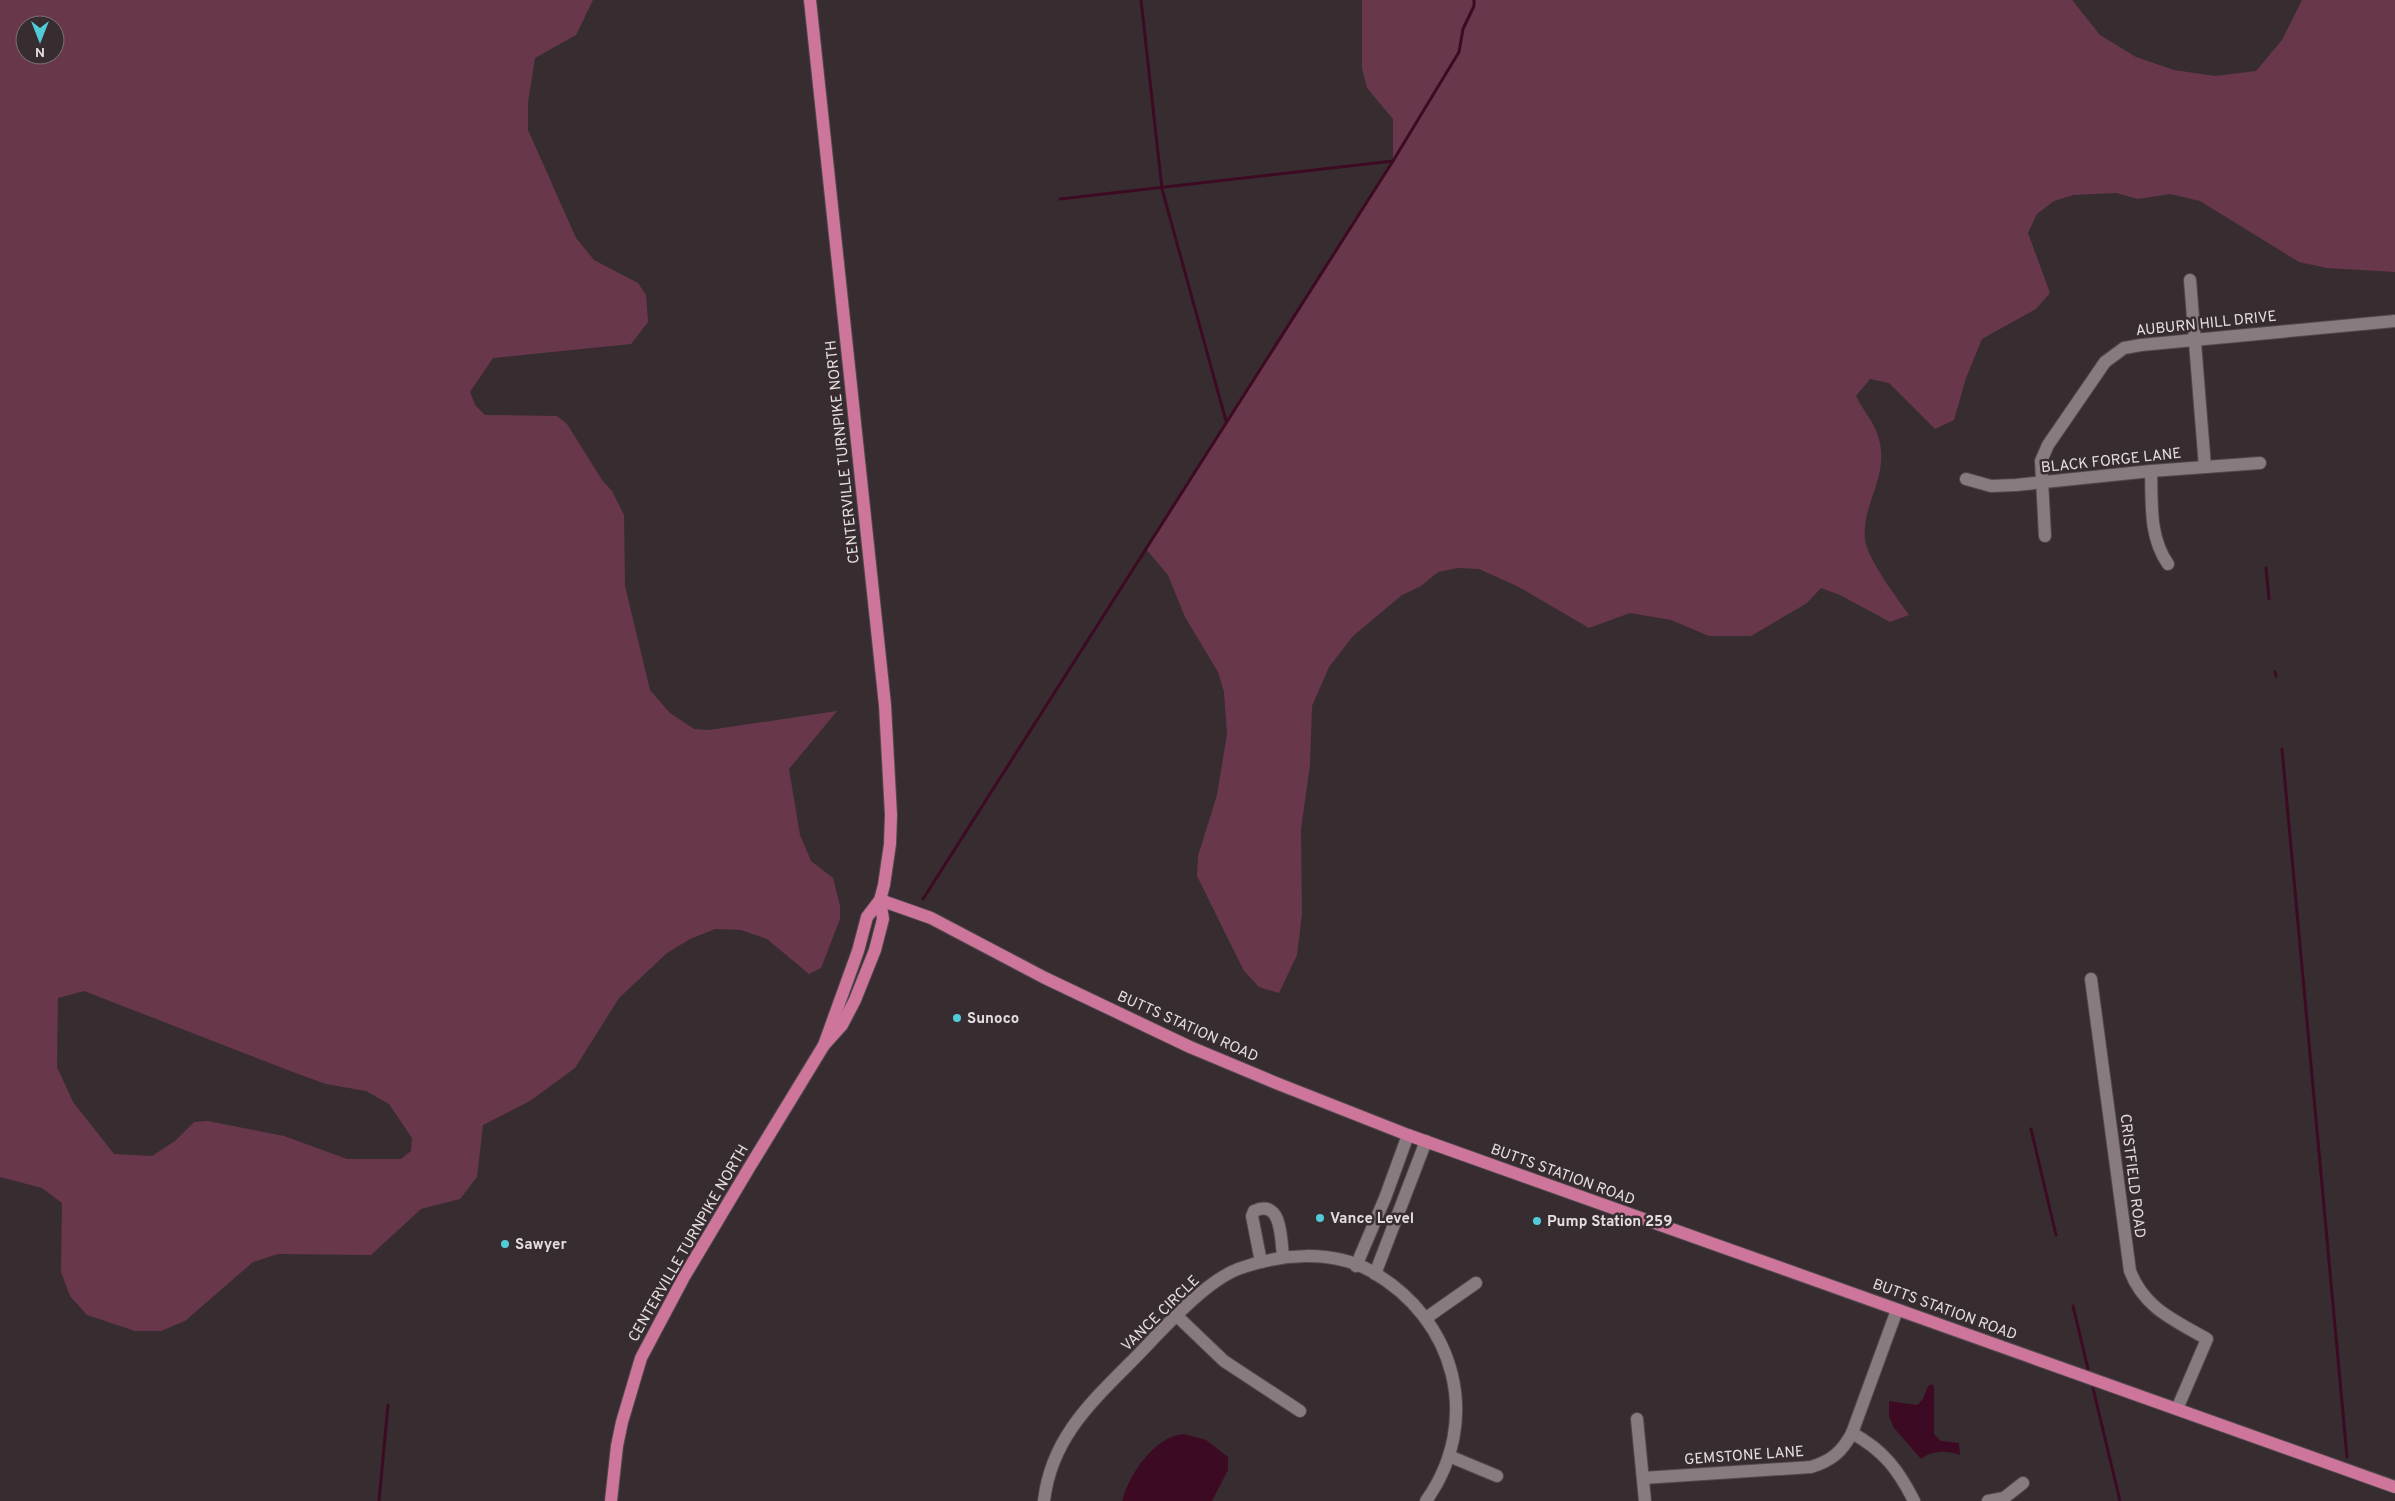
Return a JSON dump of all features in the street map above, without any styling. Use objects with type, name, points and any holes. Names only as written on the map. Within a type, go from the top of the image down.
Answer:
[{"type":"main road","name":"CENTERVILLE TURNPIKE NORTH","points":[[611,1501],[617,1446],[622,1422],[641,1358],[684,1277],[824,1045],[842,1025],[855,1000],[874,954],[883,919],[880,900],[888,854],[891,814],[885,705],[810,0]]},
{"type":"main road","name":"BUTTS STATION ROAD","points":[[880,900],[931,918],[1046,978],[1190,1046],[1276,1083],[1426,1142],[2395,1486]]},
{"type":"street","points":[[2190,280],[2205,467]]},
{"type":"street","name":"AUBURN HILL DRIVE","points":[[2045,536],[2041,493],[2041,461],[2048,445],[2105,362],[2124,348],[2395,321]]},
{"type":"street","name":"BLACK FORGE LANE","points":[[1966,479],[1991,486],[2260,463]]},
{"type":"street","points":[[2151,471],[2153,528],[2158,550],[2168,564]]},
{"type":"street","name":"CRISTFIELD ROAD","points":[[2090,979],[2130,1270],[2135,1284],[2150,1304],[2207,1339],[2177,1409]]},
{"type":"street","points":[[1356,1266],[1386,1198],[1408,1135]]},
{"type":"street","points":[[1375,1274],[1426,1142]]},
{"type":"street","points":[[1261,1262],[1252,1216],[1254,1211],[1261,1208],[1267,1207],[1273,1211],[1277,1218],[1283,1257]]},
{"type":"street","name":"VANCE CIRCLE","points":[[1044,1501],[1046,1486],[1058,1453],[1075,1422],[1086,1408],[1178,1316],[1210,1287],[1236,1270],[1283,1257],[1316,1257],[1356,1266],[1375,1274],[1411,1301],[1426,1318],[1440,1339],[1449,1360],[1453,1378],[1456,1419],[1449,1456],[1436,1485],[1426,1501]]},
{"type":"street","points":[[1426,1318],[1476,1283]]},
{"type":"street","name":"GEMSTONE LANE","points":[[1643,1478],[1811,1468],[1834,1458],[1846,1445],[1852,1433],[1897,1310]]},
{"type":"street","points":[[1178,1316],[1224,1361],[1300,1411]]},
{"type":"street","points":[[1636,1419],[1645,1501]]},
{"type":"street","points":[[1852,1433],[1870,1443],[1887,1458],[1914,1501]]},
{"type":"street","points":[[1449,1456],[1497,1476]]},
{"type":"street","points":[[1988,1501],[2004,1498],[2022,1483]]},
{"type":"shaded area","points":[[0,0],[593,0],[576,35],[535,58],[528,102],[528,130],[576,238],[594,260],[638,283],[646,295],[648,322],[631,344],[493,358],[470,392],[475,405],[485,415],[557,416],[567,424],[602,480],[612,491],[624,515],[625,586],[650,690],[670,713],[694,729],[709,730],[837,711],[789,769],[800,835],[811,861],[833,878],[840,906],[840,919],[821,968],[809,974],[767,939],[741,930],[715,929],[690,939],[667,953],[619,998],[575,1068],[530,1101],[483,1125],[477,1177],[460,1199],[421,1209],[371,1255],[278,1254],[253,1262],[185,1321],[161,1331],[135,1331],[87,1315],[70,1296],[61,1272],[62,1203],[42,1188],[0,1177]],"holes":[[[84,991],[326,1084],[366,1091],[389,1104],[412,1138],[411,1151],[401,1159],[347,1159],[284,1136],[208,1121],[194,1122],[175,1141],[152,1156],[114,1154],[73,1102],[57,1067],[58,998]]]},
{"type":"shaded area","points":[[1362,0],[2072,0],[2100,35],[2136,57],[2174,70],[2215,76],[2256,71],[2282,40],[2302,0],[2395,0],[2395,272],[2327,268],[2299,262],[2200,201],[2170,194],[2138,199],[2116,193],[2073,195],[2054,201],[2037,214],[2028,233],[2050,293],[2036,309],[1982,339],[1966,378],[1954,420],[1935,429],[1889,383],[1870,379],[1856,396],[1876,431],[1881,450],[1879,477],[1867,514],[1865,540],[1871,558],[1909,615],[1890,622],[1840,595],[1821,588],[1807,603],[1751,636],[1709,636],[1671,620],[1630,613],[1589,628],[1517,586],[1479,569],[1458,568],[1438,572],[1421,586],[1402,595],[1353,636],[1329,667],[1312,706],[1310,765],[1301,829],[1302,914],[1297,955],[1279,993],[1259,987],[1244,971],[1197,876],[1198,856],[1217,795],[1227,734],[1224,692],[1218,672],[1185,617],[1168,575],[1146,549],[1393,161],[1393,119],[1367,88],[1362,68]]},
{"type":"shaded area","points":[[1932,1384],[1934,1387],[1934,1434],[1941,1441],[1959,1443],[1960,1455],[1940,1452],[1930,1454],[1921,1459],[1894,1428],[1889,1417],[1889,1401],[1917,1405],[1923,1399],[1928,1386]]},
{"type":"shaded area","points":[[1184,1434],[1206,1440],[1228,1457],[1228,1470],[1212,1501],[1122,1501],[1130,1480],[1144,1458],[1153,1449],[1173,1436]]},
{"type":"waterway","points":[[1141,0],[1162,189],[1226,421]]},
{"type":"waterway","points":[[923,899],[1393,161],[1459,52],[1463,29],[1474,6],[1474,0]]},
{"type":"waterway","points":[[1060,199],[1393,161]]},
{"type":"waterway","points":[[2266,568],[2269,599]]},
{"type":"waterway","points":[[2275,672],[2276,676]]},
{"type":"waterway","points":[[2282,749],[2347,1457]]},
{"type":"waterway","points":[[2031,1129],[2056,1235]]},
{"type":"waterway","points":[[2073,1306],[2088,1369]]},
{"type":"waterway","points":[[2093,1388],[2120,1501]]},
{"type":"waterway","points":[[379,1501],[388,1405]]},
{"type":"place","name":"Sunoco","points":[[957,1018]]},
{"type":"place","name":"Vance Level","points":[[1320,1218]]},
{"type":"place","name":"Pump Station 259","points":[[1537,1221]]},
{"type":"place","name":"Sawyer","points":[[505,1244]]}]
